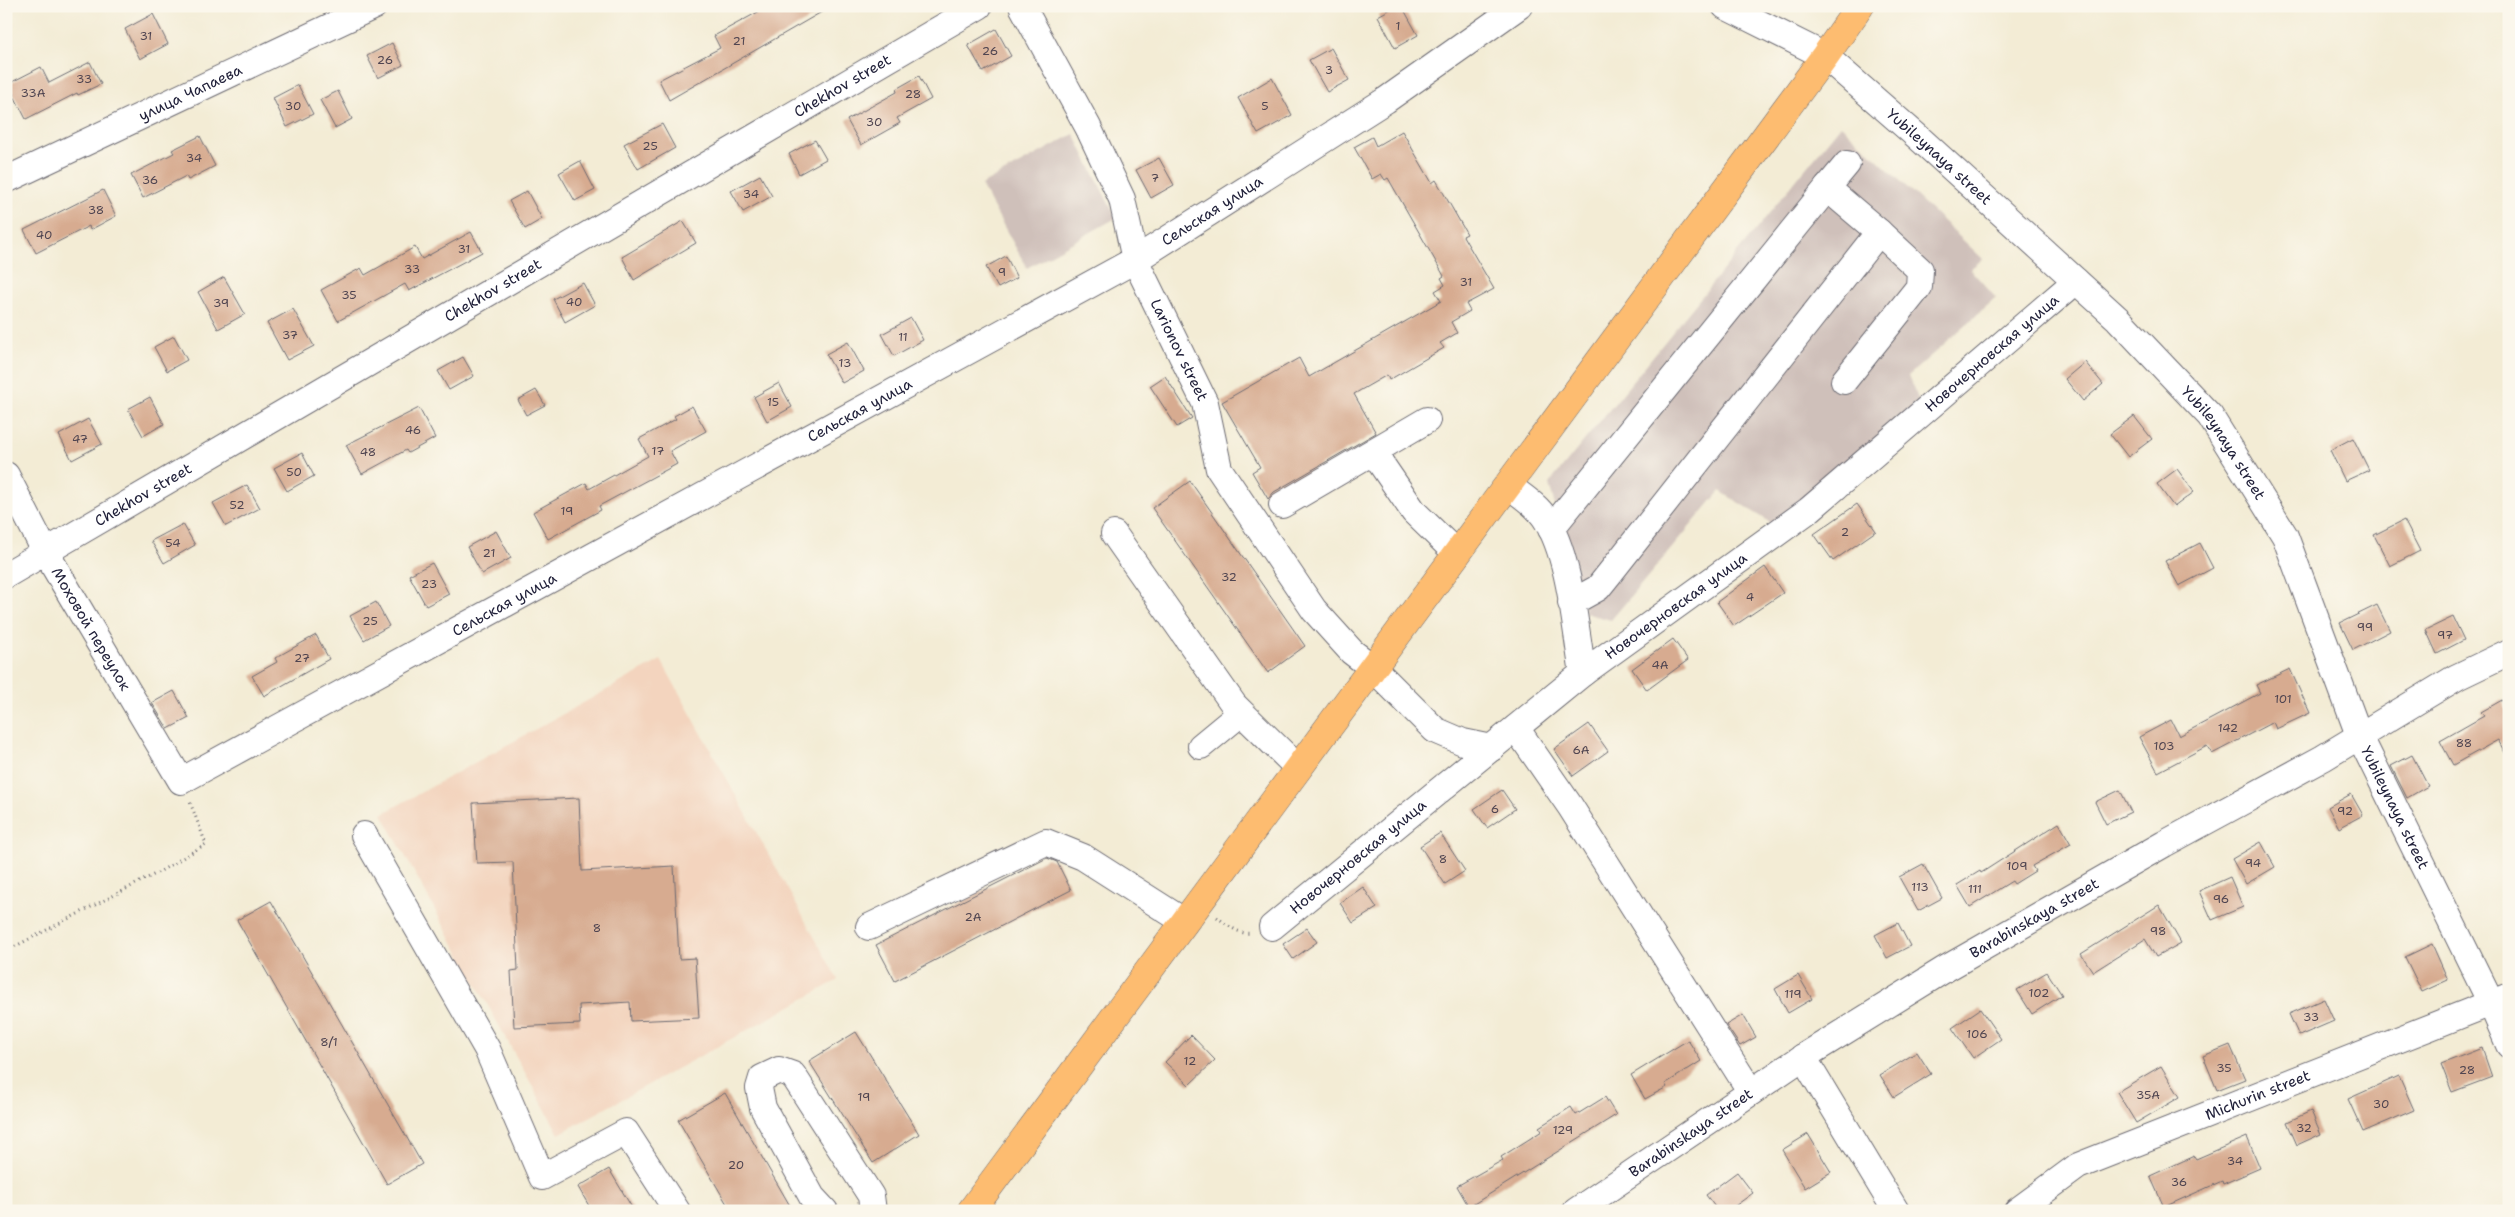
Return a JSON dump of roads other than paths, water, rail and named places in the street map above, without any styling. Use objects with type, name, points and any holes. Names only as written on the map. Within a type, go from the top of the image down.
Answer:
[{"type":"main road","points":[[971,1211],[1825,56],[1860,6]]},
{"type":"street","name":"улица Чапаева","points":[[6,180],[374,6]]},
{"type":"street","name":"Chekhov street","points":[[6,575],[980,6]]},
{"type":"street","name":"Larionov street","points":[[1022,6],[1088,127],[1122,199],[1135,260],[1205,403],[1219,468],[1314,610],[1352,652],[1373,668],[1435,730],[1463,742],[1492,748]]},
{"type":"street","name":"Сельская улица","points":[[181,781],[1135,260],[1386,100],[1519,6]]},
{"type":"street","name":"Yubileynaya street","points":[[1725,6],[1825,56],[2118,319],[2210,416],[2285,536],[2360,736],[2500,1000],[2509,1045]]},
{"type":"street","points":[[1551,529],[1846,164]]},
{"type":"street","points":[[1827,188],[1920,270],[1921,280],[1919,287],[1844,381]]},
{"type":"street","points":[[1571,603],[1598,588],[1610,574],[1879,232]]},
{"type":"street","name":"Новочерновская улица","points":[[1272,927],[1583,673],[1809,510],[2076,280]]},
{"type":"street","points":[[1282,505],[1427,420]]},
{"type":"street","points":[[1373,452],[1414,512],[1457,554]]},
{"type":"street","name":"Моховой переулок","points":[[6,474],[46,553],[181,781]]},
{"type":"street","points":[[1508,485],[1544,517],[1551,529],[1560,555],[1571,603],[1583,673]]},
{"type":"street","points":[[1114,534],[1241,713],[1298,768]]},
{"type":"street","name":"Barabinskaya street","points":[[1576,1211],[1803,1057],[1947,968],[2164,844],[2323,758],[2458,677],[2509,652]]},
{"type":"street","points":[[1201,746],[1241,713]]},
{"type":"street","points":[[1516,728],[1570,806],[1751,1092]]},
{"type":"street","points":[[364,835],[487,1049],[542,1177],[626,1132],[677,1211]]},
{"type":"street","points":[[869,927],[1046,842],[1083,857],[1192,912]]},
{"type":"street","name":"Michurin street","points":[[2017,1211],[2078,1166],[2500,1000]]},
{"type":"street","points":[[1803,1057],[1896,1211]]},
{"type":"street","points":[[825,1211],[812,1197],[763,1108],[759,1088],[762,1078],[778,1070],[793,1075],[871,1196],[873,1211]]}]
